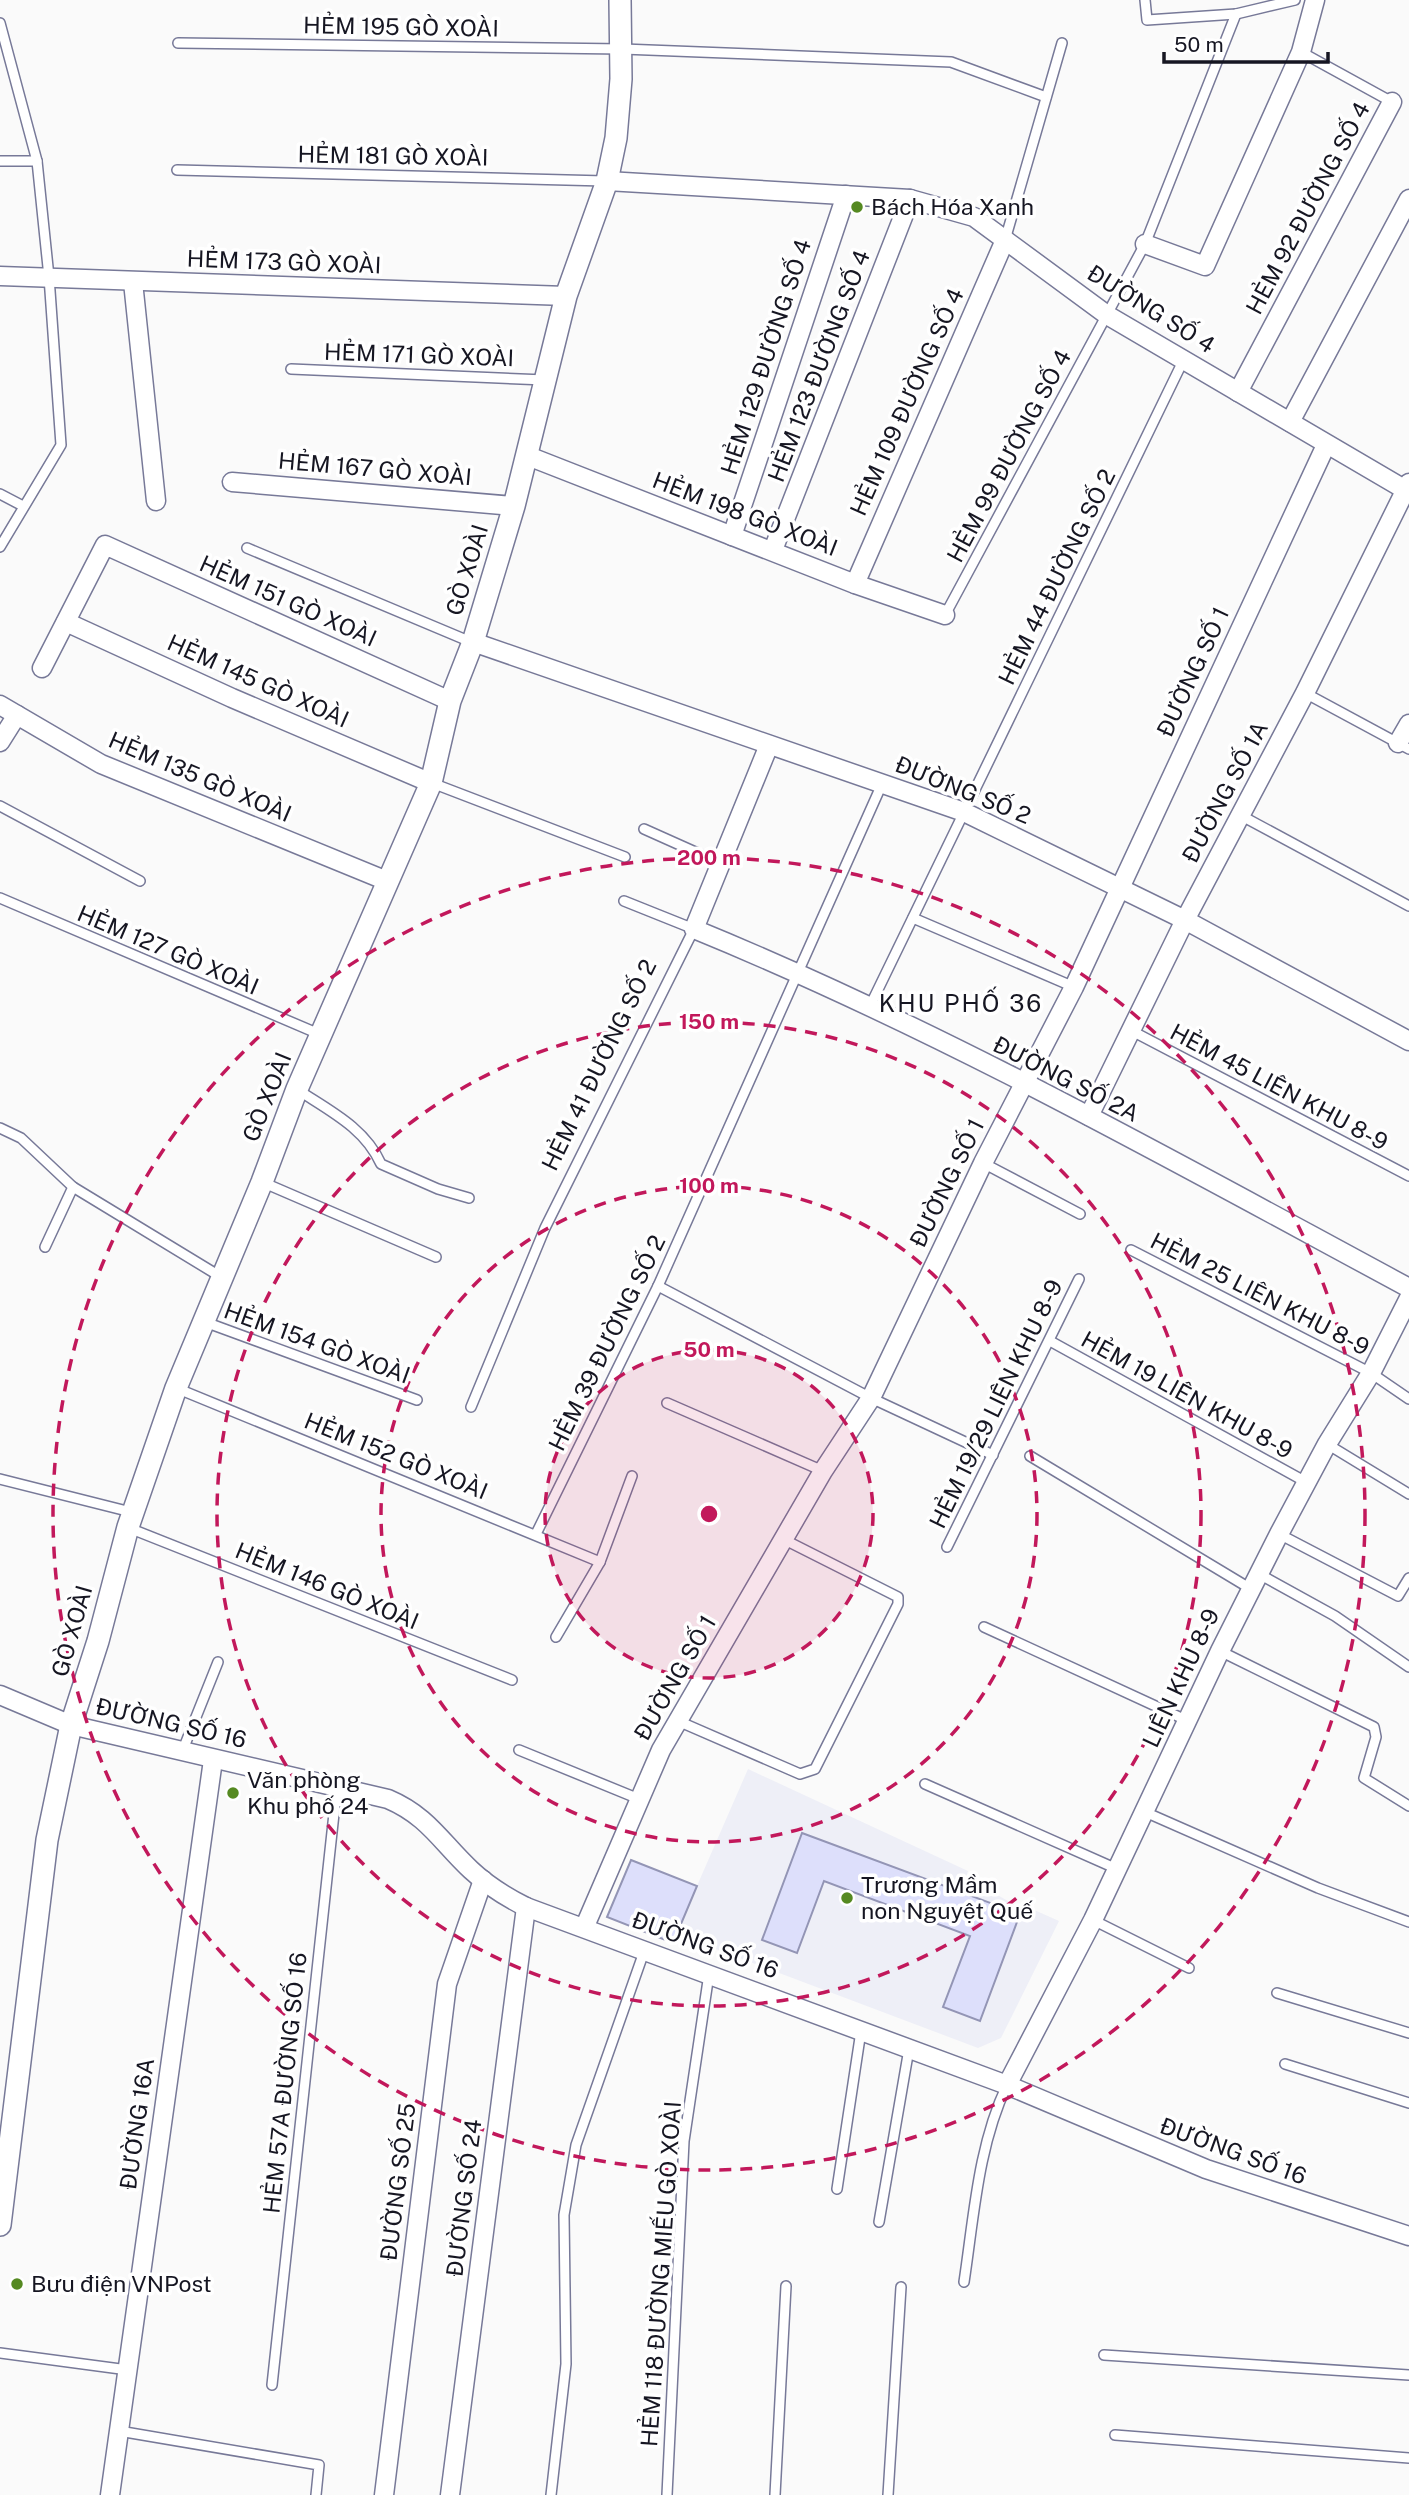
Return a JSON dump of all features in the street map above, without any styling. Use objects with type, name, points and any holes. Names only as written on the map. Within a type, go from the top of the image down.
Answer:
[{"type":"street","name":"GÒ XOÀI","points":[[0,2225],[47,1840],[71,1725],[99,1642],[130,1520],[176,1388],[262,1182],[297,1089],[430,783],[450,701],[473,642],[528,456],[566,296],[607,181],[616,138],[623,49],[620,0]]},
{"type":"street","points":[[1145,244],[1205,267],[1301,52],[1315,0]]},
{"type":"street","name":"HẺM 92 ĐƯỜNG SỐ 4","points":[[1238,393],[1392,102]]},
{"type":"street","name":"ĐƯỜNG SỐ 4","points":[[607,181],[910,199],[974,218],[1107,316],[1326,445],[1408,488]]},
{"type":"street","name":"HẺM 129 ĐƯỜNG SỐ 4","points":[[732,536],[846,195]]},
{"type":"street","name":"HẺM 123 ĐƯỜNG SỐ 4","points":[[773,550],[910,199]]},
{"type":"street","points":[[1290,422],[1409,199]]},
{"type":"street","name":"HẺM 109 ĐƯỜNG SỐ 4","points":[[855,584],[1005,240]]},
{"type":"street","name":"HẺM 173 GÒ XOÀI","points":[[0,276],[566,296]]},
{"type":"street","points":[[133,282],[156,501]]},
{"type":"street","name":"ĐƯỜNG SỐ 1","points":[[585,1926],[661,1750],[822,1471],[871,1398],[983,1163],[1074,987],[1326,445]]},
{"type":"street","name":"HẺM 198 GÒ XOÀI","points":[[528,456],[855,584],[945,615]]},
{"type":"street","name":"HẺM 167 GÒ XOÀI","points":[[232,482],[514,506]]},
{"type":"street","name":"ĐƯỜNG SỐ 1A","points":[[1088,1116],[1185,920],[1305,693],[1408,488]]},
{"type":"street","name":"HẺM 151 GÒ XOÀI","points":[[66,622],[105,545],[450,701]]},
{"type":"street","points":[[43,668],[66,622]]},
{"type":"street","name":"HẺM 145 GÒ XOÀI","points":[[66,622],[232,698],[430,783]]},
{"type":"street","name":"ĐƯỜNG SỐ 2","points":[[473,642],[964,812],[1185,920],[1409,1041]]},
{"type":"street","name":"HẺM 135 GÒ XOÀI","points":[[0,705],[101,764],[387,881]]},
{"type":"street","points":[[0,742],[17,715]]},
{"type":"street","points":[[1404,746],[1409,724]]},
{"type":"street","name":"HẺM 41 ĐƯỜNG SỐ 2","points":[[694,929],[769,745]]},
{"type":"street","name":"ĐƯỜNG SỐ 2A","points":[[694,929],[797,971],[1023,1083],[1409,1288]]},
{"type":"street","name":"LIÊN KHU 8-9","points":[[1007,2085],[1093,1920],[1220,1651],[1279,1534],[1326,1444],[1403,1324],[1409,1298]]},
{"type":"street","name":"ĐƯỜNG SỐ 16","points":[[0,1695],[71,1725],[388,1799],[410,1809],[436,1830],[483,1880],[526,1907],[585,1926],[909,2047],[1206,2169],[1409,2236]]},
{"type":"street","name":"ĐƯỜNG 16A","points":[[110,2495],[213,1760]]},
{"type":"street","name":"ĐƯỜNG SỐ 25","points":[[384,2495],[447,1984],[483,1880]]},
{"type":"street","name":"ĐƯỜNG SỐ 24","points":[[450,2495],[526,1907]]},
{"type":"lane","points":[[1145,0],[1147,20],[1237,15],[1295,0]]},
{"type":"lane","name":"HẺM 99 ĐƯỜNG SỐ 4","points":[[945,615],[1145,244],[1237,15]]},
{"type":"lane","points":[[0,23],[37,161],[49,277],[61,445],[0,547]]},
{"type":"lane","name":"HẺM 195 GÒ XOÀI","points":[[178,43],[623,49],[951,62],[1046,97]]},
{"type":"lane","points":[[1005,240],[1062,43]]},
{"type":"lane","name":"HẺM 92 ĐƯỜNG SỐ 4","points":[[1301,52],[1392,102]]},
{"type":"lane","points":[[0,161],[37,161]]},
{"type":"lane","name":"HẺM 181 GÒ XOÀI","points":[[177,170],[607,181]]},
{"type":"lane","name":"HẺM 44 ĐƯỜNG SỐ 2","points":[[869,1008],[1184,359]]},
{"type":"lane","name":"HẺM 171 GÒ XOÀI","points":[[291,369],[545,380]]},
{"type":"lane","points":[[0,494],[23,506]]},
{"type":"lane","points":[[247,548],[473,642]]},
{"type":"lane","points":[[1305,693],[1404,746]]},
{"type":"lane","points":[[430,783],[625,857]]},
{"type":"lane","name":"HẺM 39 ĐƯỜNG SỐ 2","points":[[536,1534],[658,1286],[882,784]]},
{"type":"lane","points":[[0,806],[140,881]]},
{"type":"lane","points":[[1240,816],[1409,906]]},
{"type":"lane","points":[[644,828],[720,863]]},
{"type":"lane","name":"HẺM 127 GÒ XOÀI","points":[[0,898],[321,1035]]},
{"type":"lane","points":[[624,901],[694,929]]},
{"type":"lane","points":[[913,918],[1074,987]]},
{"type":"lane","name":"HẺM 41 ĐƯỜNG SỐ 2","points":[[471,1406],[545,1228],[694,929]]},
{"type":"lane","name":"HẺM 45 LIÊN KHU 8-9","points":[[1132,1031],[1409,1176]]},
{"type":"lane","points":[[297,1089],[354,1127],[373,1146],[381,1164],[438,1189],[469,1198]]},
{"type":"lane","points":[[0,1128],[21,1138],[73,1187],[222,1277]]},
{"type":"lane","points":[[983,1163],[1080,1214]]},
{"type":"lane","points":[[262,1182],[436,1256]]},
{"type":"lane","points":[[45,1248],[73,1187]]},
{"type":"lane","name":"HẺM 25 LIÊN KHU 8-9","points":[[1131,1250],[1371,1373],[1409,1399]]},
{"type":"lane","name":"HẺM 19/29 LIÊN KHU 8-9","points":[[947,1547],[1079,1279]]},
{"type":"lane","points":[[658,1286],[871,1398],[993,1455]]},
{"type":"lane","name":"HẺM 154 GÒ XOÀI","points":[[205,1322],[417,1400]]},
{"type":"lane","name":"HẺM 19 LIÊN KHU 8-9","points":[[1050,1341],[1306,1482]]},
{"type":"lane","name":"HẺM 152 GÒ XOÀI","points":[[176,1388],[600,1562]]},
{"type":"lane","points":[[667,1403],[822,1471]]},
{"type":"lane","points":[[1326,1444],[1409,1494]]},
{"type":"lane","points":[[1030,1456],[1255,1581],[1335,1616],[1409,1667]]},
{"type":"lane","points":[[556,1637],[600,1562],[632,1476]]},
{"type":"lane","name":"HẺM 146 GÒ XOÀI","points":[[0,1479],[130,1520],[512,1680]]},
{"type":"lane","points":[[1279,1534],[1398,1596],[1408,1581]]},
{"type":"lane","points":[[678,1721],[800,1774],[815,1769],[898,1604],[898,1597],[783,1539]]},
{"type":"lane","points":[[984,1627],[1188,1721]]},
{"type":"lane","points":[[1220,1651],[1374,1727],[1376,1737],[1362,1775],[1409,1806]]},
{"type":"lane","points":[[183,1752],[218,1662]]},
{"type":"lane","points":[[519,1750],[639,1799]]},
{"type":"lane","points":[[925,1784],[1116,1870]]},
{"type":"lane","name":"HẺM 57A ĐƯỜNG SỐ 16","points":[[272,2385],[337,1786]]},
{"type":"lane","points":[[1145,1812],[1318,1888],[1409,1922]]},
{"type":"lane","points":[[1093,1920],[1189,1968]]},
{"type":"lane","points":[[551,2495],[566,2364],[564,2215],[576,2145],[645,1949]]},
{"type":"lane","name":"HẺM 118 ĐƯỜNG MIẾU GÒ XOÀI","points":[[667,2495],[684,2141],[709,1973]]},
{"type":"lane","points":[[1277,1993],[1409,2034]]},
{"type":"lane","points":[[837,2189],[861,2029]]},
{"type":"lane","points":[[879,2222],[909,2047]]},
{"type":"lane","points":[[1285,2064],[1409,2103]]},
{"type":"lane","points":[[964,2282],[982,2160],[998,2105],[1007,2085]]},
{"type":"lane","points":[[775,2495],[786,2286]]},
{"type":"lane","points":[[888,2495],[901,2287]]},
{"type":"lane","points":[[0,2353],[128,2370]]},
{"type":"lane","points":[[1104,2355],[1409,2375]]},
{"type":"lane","points":[[119,2431],[319,2465],[316,2495]]},
{"type":"lane","points":[[1115,2435],[1409,2458]]},
{"type":"shaded area","name":"Trương Mầm non Nguyệt Quế","points":[[748,1769],[968,1871],[966,1877],[1029,1913],[1032,1909],[1059,1921],[1001,2038],[978,2048],[676,1934]]},
{"type":"building","points":[[802,1833],[1020,1914],[980,2021],[943,2007],[970,1936],[824,1881],[797,1953],[762,1940]]},
{"type":"building","points":[[631,1860],[697,1886],[673,1943],[607,1917]]},
{"type":"place","name":"Bách Hóa Xanh","points":[[857,207]]},
{"type":"place","name":"Văn phòng Khu phố 24","points":[[233,1793]]},
{"type":"place","name":"Trương Mầm non Nguyệt Quế","points":[[847,1898]]},
{"type":"place","name":"Bưu điện VNPost","points":[[17,2284]]},
{"type":"district","name":"KHU PHỐ 36","points":[[961,1004]]}]
